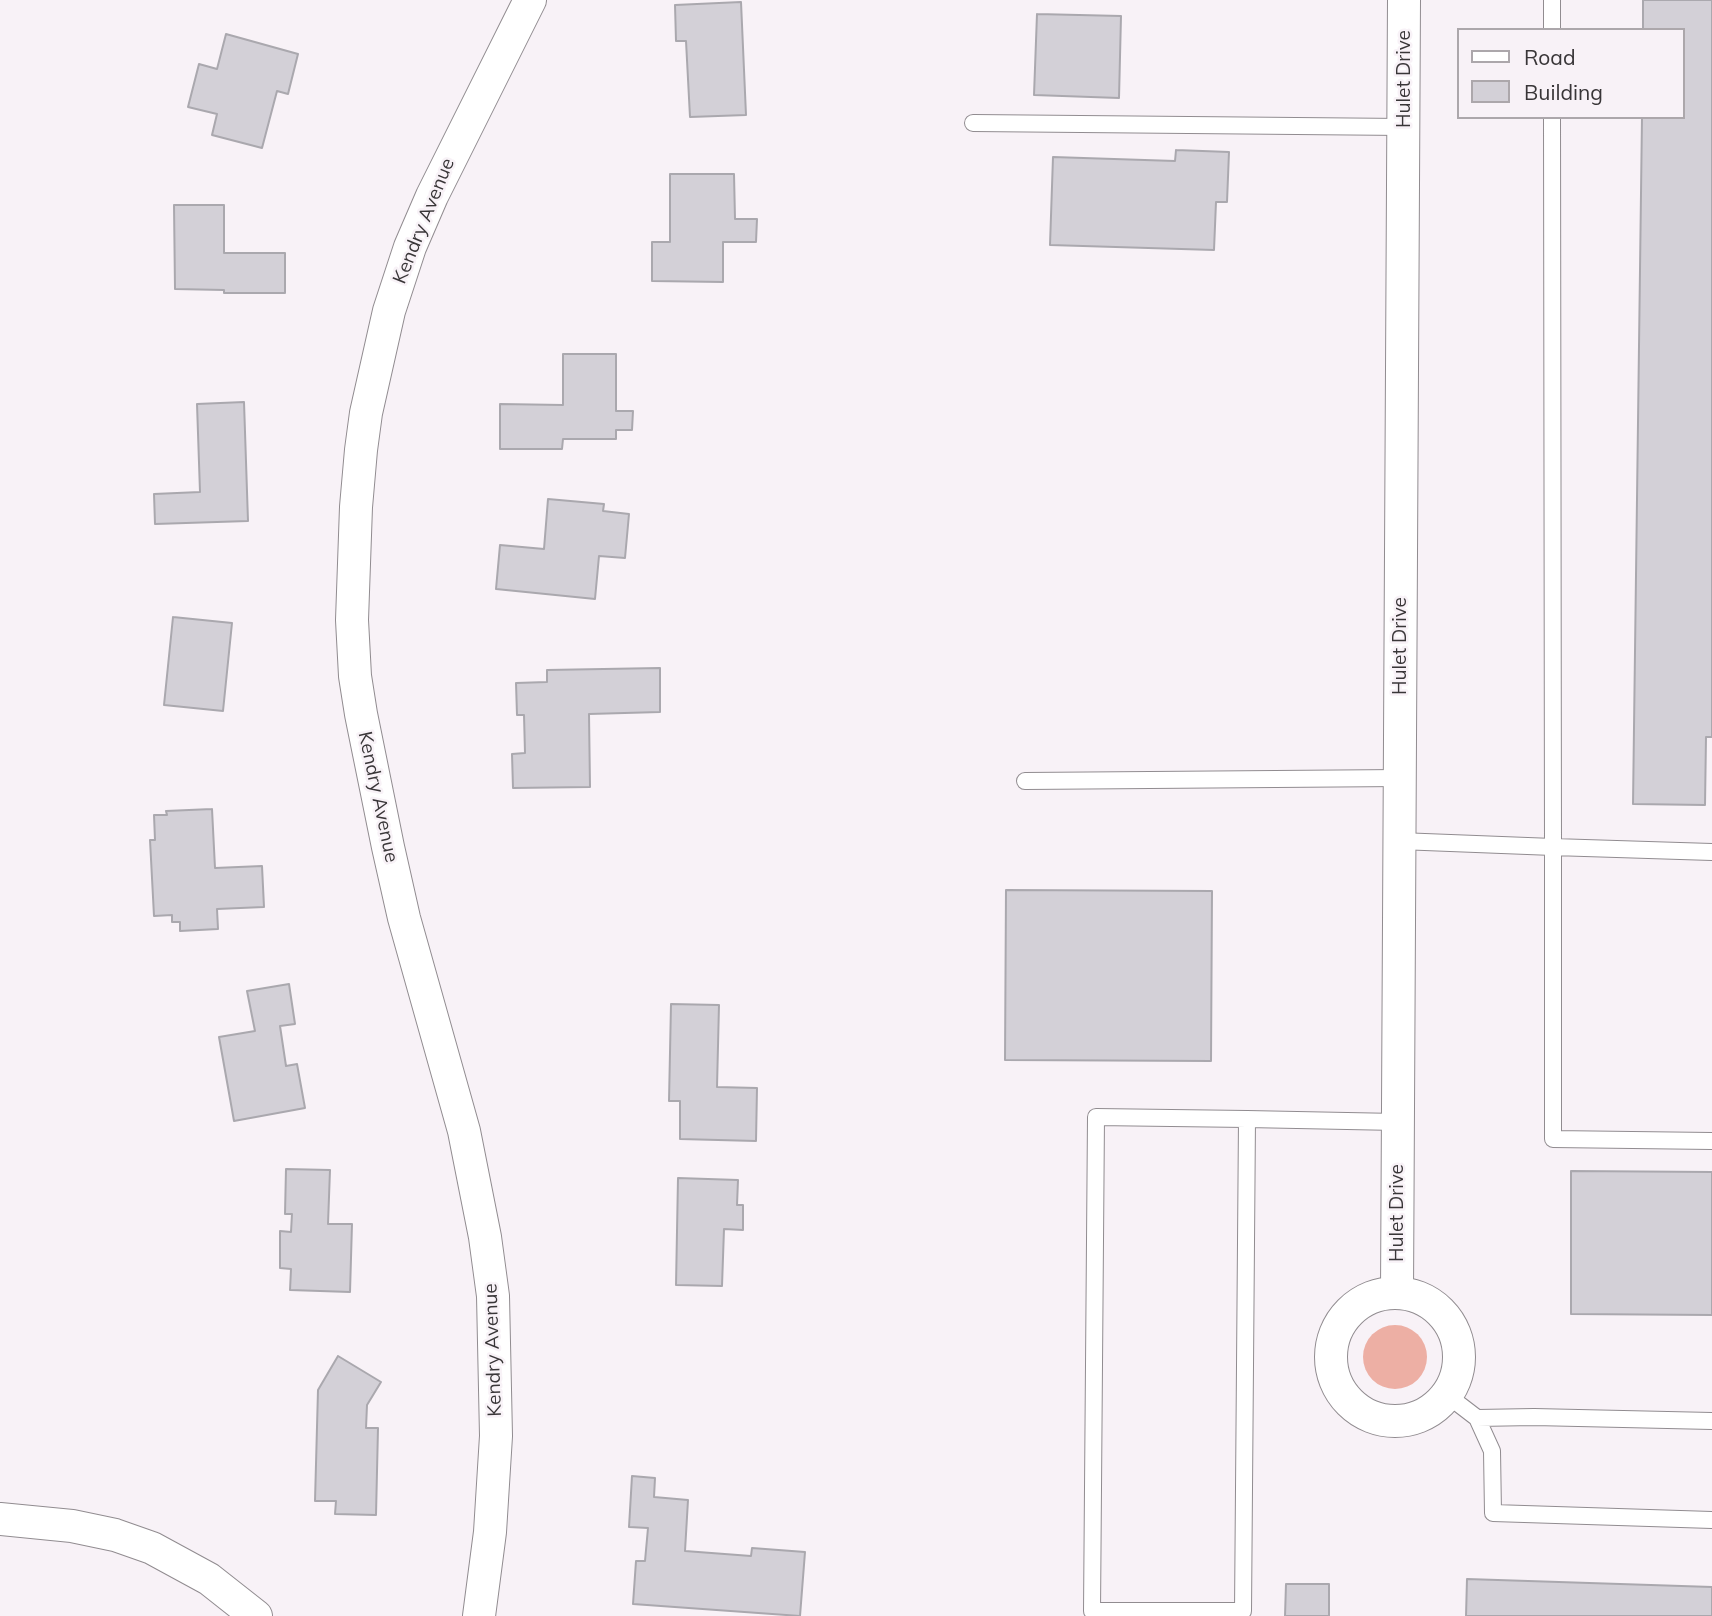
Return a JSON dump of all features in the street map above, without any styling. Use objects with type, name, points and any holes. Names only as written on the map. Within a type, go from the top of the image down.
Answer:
[{"type":"street","name":"Kendry Avenue","points":[[479,1616],[490,1532],[496,1436],[493,1296],[485,1237],[464,1131],[404,918],[388,847],[361,714],[355,676],[352,620],[361,450],[366,414],[389,311],[410,247],[432,196],[530,0]]},
{"type":"street","name":"Hulet Drive","points":[[1397,1292],[1404,0]]},
{"type":"street","points":[[1397,1292],[1426,1301],[1439,1310],[1452,1329],[1459,1351],[1459,1367],[1447,1395],[1424,1415],[1409,1420],[1385,1420],[1363,1413],[1351,1404],[1334,1378],[1331,1348],[1343,1319],[1367,1299],[1397,1292]]},
{"type":"street","points":[[0,1519],[72,1526],[115,1535],[152,1548],[209,1579],[256,1616]]},
{"type":"lane","points":[[1552,0],[1552,28]]},
{"type":"lane","points":[[1552,119],[1553,1139],[1712,1141]]},
{"type":"lane","points":[[972,123],[1404,127]]},
{"type":"lane","points":[[1025,781],[1400,778]]},
{"type":"lane","points":[[1399,841],[1712,852]]},
{"type":"lane","points":[[1247,1119],[1243,1611],[1092,1611],[1096,1117],[1247,1119],[1397,1122]]},
{"type":"lane","points":[[1447,1395],[1476,1419],[1492,1451],[1493,1513],[1712,1520]]},
{"type":"lane","points":[[1476,1419],[1534,1417],[1712,1421]]},
{"type":"shaded area","points":[[1395,1325],[1418,1334],[1427,1357],[1418,1380],[1395,1389],[1372,1380],[1363,1357],[1372,1334]]},
{"type":"building","points":[[1643,0],[1712,0],[1712,737],[1706,737],[1705,805],[1633,804],[1642,119],[1684,119],[1684,28],[1643,28]]},
{"type":"building","points":[[741,2],[746,115],[690,117],[686,41],[676,41],[675,5]]},
{"type":"building","points":[[1037,14],[1121,16],[1119,98],[1034,95]]},
{"type":"building","points":[[226,34],[298,54],[288,94],[277,91],[262,148],[212,135],[217,114],[188,107],[199,64],[217,69]]},
{"type":"building","points":[[1176,150],[1229,152],[1227,202],[1216,202],[1214,250],[1050,245],[1053,157],[1175,161]]},
{"type":"building","points":[[670,174],[734,174],[735,219],[757,219],[756,242],[723,242],[723,282],[652,281],[652,242],[670,242]]},
{"type":"building","points":[[174,205],[224,205],[224,253],[285,253],[285,293],[224,293],[224,290],[175,289]]},
{"type":"building","points":[[563,354],[616,354],[616,411],[633,411],[632,430],[616,430],[616,439],[563,439],[562,449],[500,449],[500,404],[563,405]]},
{"type":"building","points":[[244,402],[248,521],[155,524],[154,494],[200,492],[197,404]]},
{"type":"building","points":[[548,499],[604,504],[603,511],[629,514],[625,558],[599,556],[595,599],[496,589],[500,545],[544,549]]},
{"type":"building","points":[[173,617],[232,623],[223,711],[164,705]]},
{"type":"building","points":[[660,668],[660,712],[589,714],[590,787],[513,788],[512,754],[525,753],[524,715],[517,715],[516,683],[547,682],[547,670]]},
{"type":"building","points":[[212,809],[215,868],[262,866],[264,907],[217,909],[218,929],[180,931],[180,922],[172,922],[172,915],[154,916],[150,840],[155,840],[154,815],[167,815],[166,811]]},
{"type":"building","points":[[1006,890],[1212,891],[1211,1061],[1005,1060]]},
{"type":"building","points":[[289,984],[295,1024],[280,1026],[286,1066],[297,1064],[305,1108],[234,1121],[219,1037],[255,1031],[247,991]]},
{"type":"building","points":[[671,1004],[719,1005],[717,1087],[757,1088],[756,1141],[680,1139],[680,1101],[669,1101]]},
{"type":"building","points":[[286,1169],[330,1170],[328,1224],[352,1224],[350,1292],[290,1290],[291,1269],[280,1268],[280,1231],[291,1232],[292,1214],[285,1214]]},
{"type":"building","points":[[1571,1171],[1712,1172],[1712,1315],[1571,1314]]},
{"type":"building","points":[[678,1178],[738,1180],[737,1205],[743,1205],[743,1230],[724,1229],[722,1286],[676,1285]]},
{"type":"building","points":[[338,1356],[381,1382],[367,1405],[366,1428],[378,1428],[376,1515],[335,1514],[336,1501],[315,1501],[318,1390]]},
{"type":"building","points":[[632,1476],[655,1478],[654,1497],[688,1500],[685,1551],[751,1556],[752,1548],[805,1552],[800,1616],[633,1604],[636,1561],[645,1561],[648,1528],[629,1527]]},
{"type":"building","points":[[1467,1579],[1712,1587],[1712,1616],[1466,1616]]},
{"type":"building","points":[[1286,1584],[1329,1584],[1329,1616],[1285,1616]]}]
